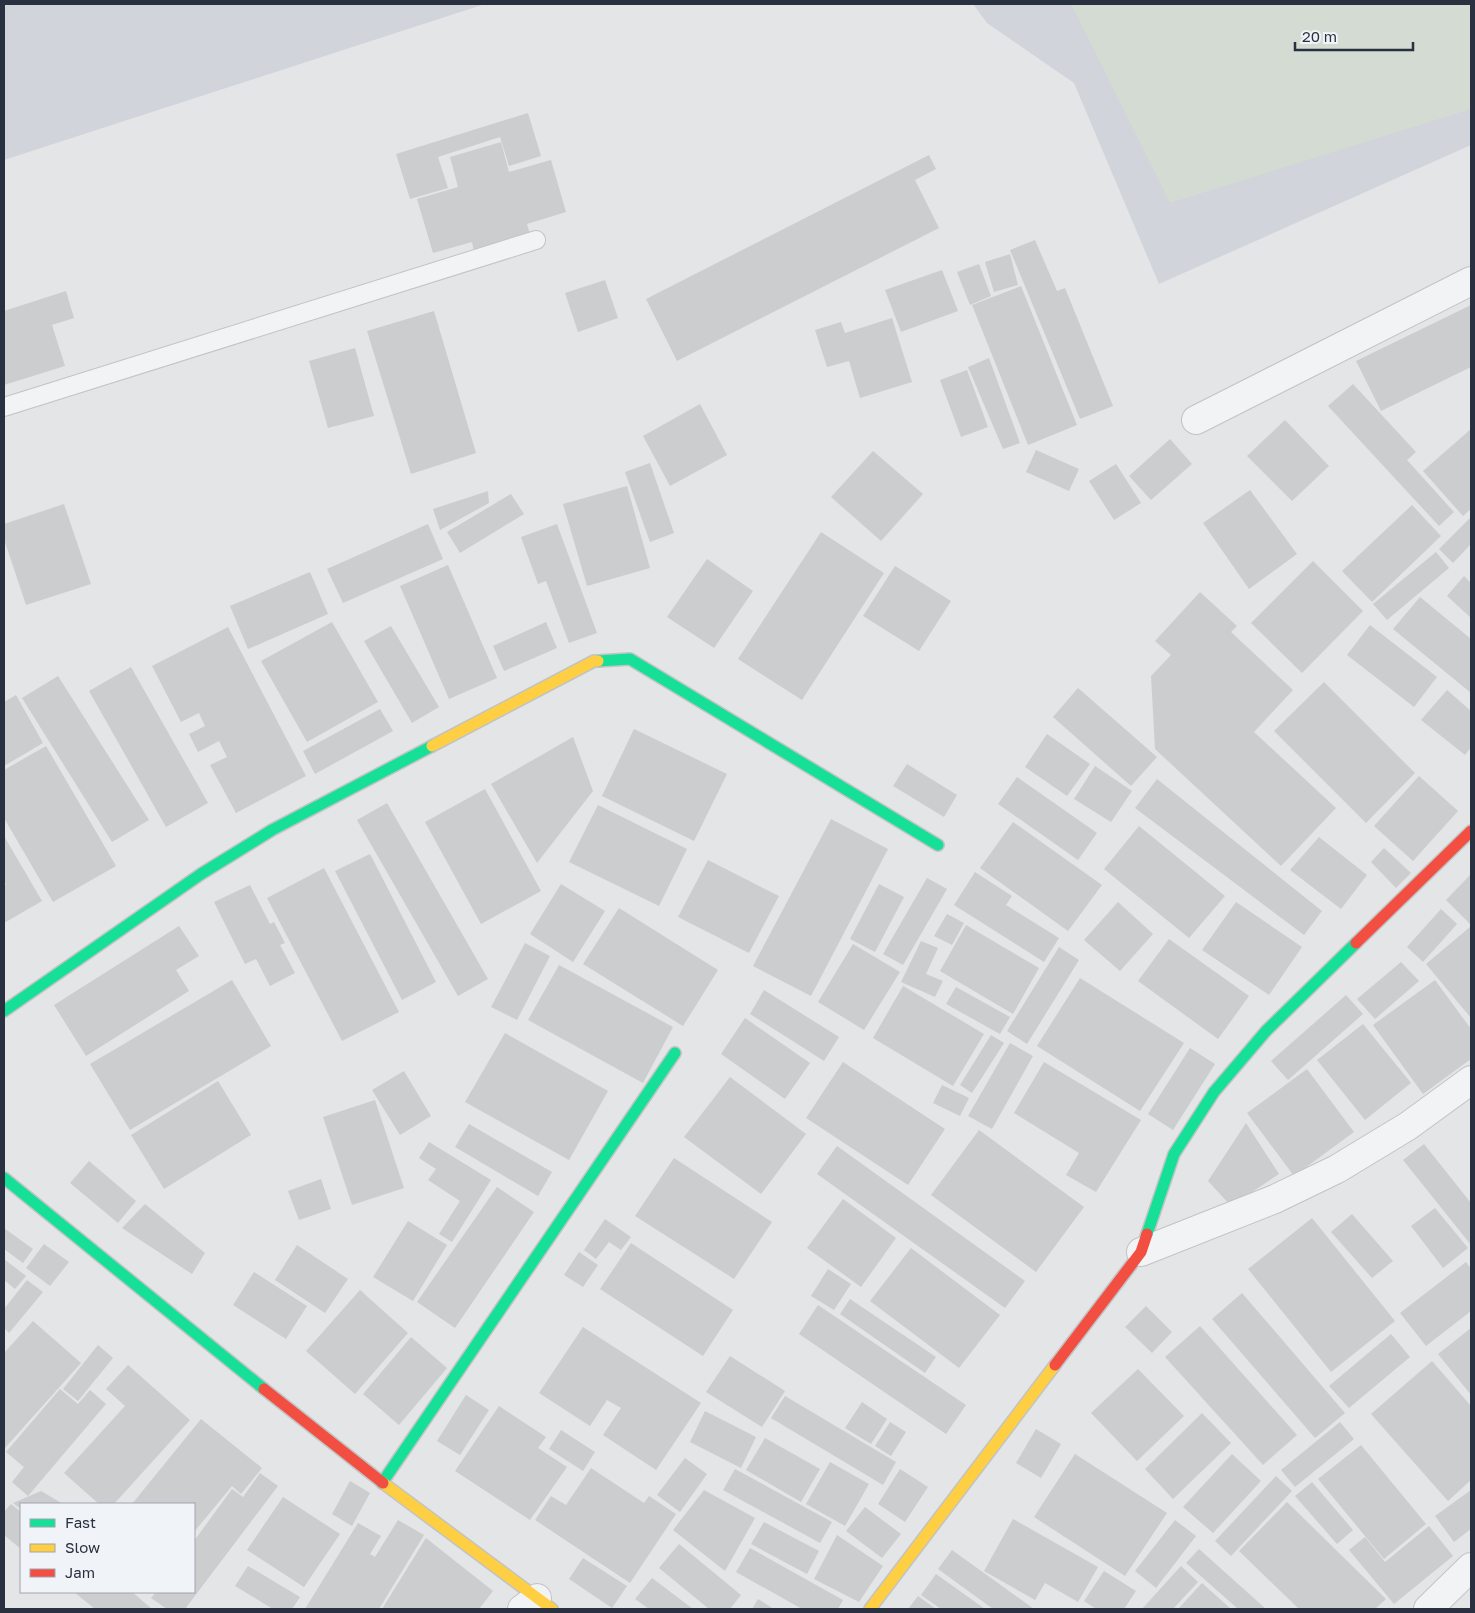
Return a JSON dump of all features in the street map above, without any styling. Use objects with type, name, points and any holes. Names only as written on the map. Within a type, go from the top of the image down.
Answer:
[{"type":"street","points":[[1196,420],[1471,281]]},
{"type":"street","points":[[4,1011],[201,874],[272,830],[594,661],[630,659],[938,845]]},
{"type":"street","points":[[870,1609],[1141,1252],[1174,1154],[1214,1092],[1266,1031],[1471,831]]},
{"type":"street","points":[[382,1483],[675,1053]]},
{"type":"street","points":[[1141,1252],[1275,1199],[1337,1169],[1408,1126],[1471,1080]]},
{"type":"street","points":[[4,1178],[216,1351],[537,1606]]},
{"type":"street","points":[[1428,1609],[1471,1567]]},
{"type":"lane","points":[[4,407],[536,240]]},
{"type":"shaded area","points":[[4,4],[485,4],[4,160]]},
{"type":"shaded area","points":[[973,4],[1471,4],[1471,145],[1159,284],[1074,83],[987,23]]},
{"type":"shaded area","points":[[1071,4],[1471,4],[1471,109],[1170,203]]},
{"type":"building","points":[[528,113],[541,156],[509,166],[500,137],[438,157],[448,188],[410,199],[396,154]]},
{"type":"building","points":[[501,142],[509,172],[551,160],[566,212],[527,224],[530,234],[474,251],[472,242],[433,253],[417,199],[458,187],[450,157]]},
{"type":"building","points":[[929,155],[936,169],[915,180],[939,228],[677,361],[646,299]]},
{"type":"building","points":[[1035,240],[1057,291],[1065,288],[1113,406],[1080,419],[1010,250]]},
{"type":"building","points":[[1010,254],[1018,285],[994,292],[985,262]]},
{"type":"building","points":[[979,264],[991,296],[970,305],[957,272]]},
{"type":"building","points":[[942,270],[958,311],[901,332],[885,290]]},
{"type":"building","points":[[605,280],[618,318],[578,332],[565,293]]},
{"type":"building","points":[[1021,286],[1077,425],[1028,445],[972,305]]},
{"type":"building","points":[[66,291],[74,318],[52,325],[65,366],[4,385],[4,311]]},
{"type":"building","points":[[1471,305],[1471,367],[1381,411],[1356,361]]},
{"type":"building","points":[[434,311],[476,453],[411,474],[367,331]]},
{"type":"building","points":[[892,318],[912,382],[860,398],[849,361],[827,367],[815,330],[841,322],[845,333]]},
{"type":"building","points":[[355,348],[374,416],[328,428],[309,361]]},
{"type":"building","points":[[989,358],[1020,443],[1003,449],[968,367]]},
{"type":"building","points":[[967,370],[988,427],[961,437],[940,380]]},
{"type":"building","points":[[1353,384],[1416,452],[1407,460],[1454,512],[1439,526],[1328,406]]},
{"type":"building","points":[[700,404],[727,455],[670,486],[643,436]]},
{"type":"building","points":[[1285,420],[1329,466],[1292,501],[1247,456]]},
{"type":"building","points":[[1471,429],[1471,509],[1463,516],[1423,471]]},
{"type":"building","points":[[1170,439],[1192,464],[1151,500],[1129,476]]},
{"type":"building","points":[[1036,450],[1079,469],[1069,491],[1026,472]]},
{"type":"building","points":[[873,451],[923,494],[881,541],[831,497]]},
{"type":"building","points":[[650,463],[674,533],[650,542],[625,472]]},
{"type":"building","points":[[1116,464],[1141,503],[1114,520],[1089,481]]},
{"type":"building","points":[[627,486],[650,568],[587,586],[563,504]]},
{"type":"building","points":[[1250,490],[1297,554],[1249,589],[1203,523]]},
{"type":"building","points":[[488,491],[489,503],[440,530],[433,509]]},
{"type":"building","points":[[511,494],[524,514],[460,553],[447,532]]},
{"type":"building","points":[[64,504],[91,584],[26,605],[4,539],[4,524]]},
{"type":"building","points":[[1412,505],[1441,536],[1372,602],[1342,571]]},
{"type":"building","points":[[1471,517],[1471,544],[1453,563],[1439,549]]},
{"type":"building","points":[[428,524],[443,559],[343,603],[327,569]]},
{"type":"building","points":[[557,524],[597,633],[569,643],[546,581],[538,584],[521,537]]},
{"type":"building","points":[[821,532],[884,573],[802,700],[738,659]]},
{"type":"building","points":[[1436,552],[1449,568],[1387,620],[1373,604]]},
{"type":"building","points":[[707,559],[753,591],[714,648],[667,617]]},
{"type":"building","points":[[1313,561],[1363,611],[1302,673],[1251,623]]},
{"type":"building","points":[[448,565],[497,678],[449,699],[400,586]]},
{"type":"building","points":[[895,566],[951,601],[919,651],[863,616]]},
{"type":"building","points":[[310,572],[328,614],[248,649],[230,606]]},
{"type":"building","points":[[1464,576],[1471,583],[1471,618],[1447,596]]},
{"type":"building","points":[[1200,592],[1237,626],[1231,632],[1293,690],[1254,732],[1336,808],[1281,866],[1155,749],[1151,676],[1171,655],[1155,641]]},
{"type":"building","points":[[1420,597],[1471,639],[1471,693],[1393,629]]},
{"type":"building","points":[[332,622],[378,702],[307,742],[261,661]]},
{"type":"building","points":[[546,622],[557,648],[504,671],[493,646]]},
{"type":"building","points":[[1370,625],[1437,677],[1414,707],[1347,655]]},
{"type":"building","points":[[391,626],[439,707],[412,723],[364,641]]},
{"type":"building","points":[[228,627],[306,776],[236,813],[210,765],[227,757],[219,741],[198,752],[189,734],[205,726],[199,713],[181,722],[152,666]]},
{"type":"building","points":[[131,667],[208,803],[166,827],[89,691]]},
{"type":"building","points":[[58,676],[149,820],[112,842],[22,698]]},
{"type":"building","points":[[1324,682],[1415,773],[1366,823],[1274,731]]},
{"type":"building","points":[[1078,688],[1157,757],[1131,786],[1053,717]]},
{"type":"building","points":[[1447,690],[1471,711],[1471,747],[1465,755],[1421,720]]},
{"type":"building","points":[[16,695],[43,743],[4,766],[4,702]]},
{"type":"building","points":[[380,709],[393,731],[315,774],[303,751]]},
{"type":"building","points":[[634,729],[727,774],[694,841],[602,796]]},
{"type":"building","points":[[1047,734],[1090,764],[1067,796],[1025,767]]},
{"type":"building","points":[[573,737],[593,791],[537,863],[491,784]]},
{"type":"building","points":[[46,746],[116,866],[53,902],[4,818],[4,770]]},
{"type":"building","points":[[907,764],[957,795],[944,817],[893,786]]},
{"type":"building","points":[[1095,766],[1132,791],[1111,822],[1074,799]]},
{"type":"building","points":[[1419,776],[1458,811],[1413,861],[1374,826]]},
{"type":"building","points":[[1017,777],[1097,833],[1078,860],[998,804]]},
{"type":"building","points":[[1157,779],[1322,911],[1304,935],[1135,808]]},
{"type":"building","points":[[485,789],[541,891],[481,924],[425,822]]},
{"type":"building","points":[[387,803],[488,979],[458,996],[357,820]]},
{"type":"building","points":[[598,805],[687,849],[659,906],[569,862]]},
{"type":"building","points":[[831,819],[888,849],[811,996],[753,966]]},
{"type":"building","points":[[1013,822],[1102,885],[1068,931],[980,868]]},
{"type":"building","points":[[1139,826],[1225,896],[1189,938],[1104,869]]},
{"type":"building","points":[[4,836],[42,901],[4,923],[4,886],[6,884],[4,880]]},
{"type":"building","points":[[1319,837],[1367,875],[1341,909],[1290,870]]},
{"type":"building","points":[[1384,848],[1411,873],[1396,888],[1371,862]]},
{"type":"building","points":[[370,854],[436,982],[402,1000],[335,871]]},
{"type":"building","points":[[708,860],[779,896],[749,953],[678,917]]},
{"type":"building","points":[[324,868],[399,1012],[342,1041],[267,898]]},
{"type":"building","points":[[975,872],[1012,896],[1006,905],[1059,938],[1044,962],[954,905]]},
{"type":"building","points":[[1471,874],[1471,925],[1446,900]]},
{"type":"building","points":[[927,878],[947,889],[903,965],[883,954]]},
{"type":"building","points":[[561,884],[605,911],[573,962],[530,934]]},
{"type":"building","points":[[879,884],[904,897],[875,952],[850,939]]},
{"type":"building","points":[[250,885],[270,924],[274,922],[285,943],[280,945],[295,973],[270,986],[256,959],[245,964],[214,902]]},
{"type":"building","points":[[1118,902],[1153,934],[1120,971],[1084,940]]},
{"type":"building","points":[[1236,902],[1302,947],[1269,995],[1202,950]]},
{"type":"building","points":[[619,908],[718,970],[683,1026],[583,964]]},
{"type":"building","points":[[1441,909],[1457,924],[1423,962],[1407,947]]},
{"type":"building","points":[[947,914],[964,923],[952,945],[934,936]]},
{"type":"building","points":[[966,925],[1039,968],[1013,1014],[940,971]]},
{"type":"building","points":[[179,926],[199,956],[176,970],[189,991],[86,1056],[54,1005]]},
{"type":"building","points":[[1470,927],[1471,929],[1471,1018],[1426,964]]},
{"type":"building","points":[[1169,939],[1249,996],[1218,1039],[1138,981]]},
{"type":"building","points":[[921,941],[938,948],[926,974],[943,981],[935,997],[901,982]]},
{"type":"building","points":[[525,943],[550,956],[517,1020],[491,1007]]},
{"type":"building","points":[[853,944],[900,972],[864,1030],[818,1002]]},
{"type":"building","points":[[1059,947],[1079,960],[1027,1044],[1007,1031]]},
{"type":"building","points":[[1401,962],[1419,981],[1375,1019],[1357,999]]},
{"type":"building","points":[[559,965],[673,1027],[643,1083],[528,1020]]},
{"type":"building","points":[[1080,978],[1184,1043],[1140,1111],[1037,1046]]},
{"type":"building","points":[[232,980],[271,1046],[130,1130],[90,1064]]},
{"type":"building","points":[[1435,980],[1471,1029],[1471,1059],[1423,1094],[1373,1025]]},
{"type":"building","points":[[903,986],[984,1034],[953,1086],[873,1038]]},
{"type":"building","points":[[956,987],[1010,1017],[1000,1034],[946,1004]]},
{"type":"building","points":[[764,990],[839,1037],[824,1061],[750,1014]]},
{"type":"building","points":[[1346,995],[1363,1014],[1288,1080],[1271,1061]]},
{"type":"building","points":[[745,1018],[810,1063],[785,1099],[721,1054]]},
{"type":"building","points":[[1363,1024],[1411,1083],[1365,1120],[1317,1060]]},
{"type":"building","points":[[505,1033],[608,1091],[569,1160],[465,1102]]},
{"type":"building","points":[[991,1035],[1004,1043],[972,1093],[960,1085]]},
{"type":"building","points":[[1010,1043],[1033,1056],[992,1129],[968,1116]]},
{"type":"building","points":[[1190,1048],[1215,1064],[1173,1130],[1148,1114]]},
{"type":"building","points":[[843,1062],[945,1129],[908,1185],[806,1118]]},
{"type":"building","points":[[1044,1062],[1141,1120],[1096,1192],[1066,1175],[1079,1153],[1014,1113]]},
{"type":"building","points":[[1307,1069],[1354,1132],[1294,1176],[1247,1113]]},
{"type":"building","points":[[404,1071],[431,1116],[400,1135],[372,1090]]},
{"type":"building","points":[[730,1077],[806,1134],[761,1194],[684,1137]]},
{"type":"building","points":[[218,1081],[251,1135],[164,1189],[131,1135]]},
{"type":"building","points":[[942,1085],[969,1098],[960,1116],[933,1103]]},
{"type":"building","points":[[375,1100],[404,1188],[352,1205],[323,1117]]},
{"type":"building","points":[[1246,1123],[1279,1174],[1231,1206],[1208,1181]]},
{"type":"building","points":[[469,1124],[552,1172],[538,1196],[455,1147]]},
{"type":"building","points":[[979,1130],[1084,1207],[1036,1272],[931,1195]]},
{"type":"building","points":[[429,1142],[491,1180],[452,1242],[439,1234],[460,1201],[428,1180],[436,1169],[419,1158]]},
{"type":"building","points":[[1424,1144],[1471,1203],[1471,1245],[1403,1160]]},
{"type":"building","points":[[837,1146],[1025,1281],[1005,1308],[817,1174]]},
{"type":"building","points":[[674,1158],[772,1222],[734,1279],[635,1216]]},
{"type":"building","points":[[89,1161],[136,1201],[118,1223],[70,1183]]},
{"type":"building","points":[[321,1179],[331,1209],[299,1220],[288,1191]]},
{"type":"building","points":[[497,1187],[534,1212],[455,1328],[417,1302]]},
{"type":"building","points":[[843,1199],[896,1238],[861,1287],[807,1248]]},
{"type":"building","points":[[145,1204],[205,1253],[192,1274],[122,1228]]},
{"type":"building","points":[[1435,1208],[1468,1248],[1443,1268],[1411,1226]]},
{"type":"building","points":[[1352,1214],[1393,1261],[1372,1278],[1331,1232]]},
{"type":"building","points":[[1312,1218],[1395,1321],[1331,1372],[1248,1269]]},
{"type":"building","points":[[605,1219],[631,1237],[621,1250],[609,1242],[596,1259],[584,1250]]},
{"type":"building","points":[[408,1221],[447,1245],[413,1301],[373,1277]]},
{"type":"building","points":[[4,1228],[33,1249],[23,1263],[4,1249]]},
{"type":"building","points":[[631,1243],[733,1310],[703,1356],[600,1289]]},
{"type":"building","points":[[44,1244],[69,1262],[50,1286],[26,1268]]},
{"type":"building","points":[[297,1245],[348,1279],[325,1313],[275,1280]]},
{"type":"building","points":[[911,1248],[1000,1315],[959,1368],[870,1301]]},
{"type":"building","points":[[579,1252],[598,1265],[583,1287],[564,1275]]},
{"type":"building","points":[[4,1259],[26,1276],[15,1289],[4,1280]]},
{"type":"building","points":[[1466,1262],[1471,1269],[1471,1311],[1426,1346],[1400,1313]]},
{"type":"building","points":[[828,1269],[851,1284],[834,1310],[811,1296]]},
{"type":"building","points":[[254,1272],[307,1306],[286,1339],[233,1305]]},
{"type":"building","points":[[27,1280],[43,1292],[9,1333],[4,1328],[4,1309]]},
{"type":"building","points":[[360,1290],[408,1333],[355,1394],[306,1351]]},
{"type":"building","points":[[1242,1293],[1345,1413],[1315,1438],[1212,1319]]},
{"type":"building","points":[[850,1299],[936,1357],[925,1373],[840,1314]]},
{"type":"building","points":[[818,1305],[966,1405],[946,1434],[799,1334]]},
{"type":"building","points":[[1146,1306],[1172,1332],[1152,1353],[1125,1327]]},
{"type":"building","points":[[33,1321],[81,1363],[4,1449],[4,1353]]},
{"type":"building","points":[[1200,1326],[1297,1435],[1263,1465],[1165,1357]]},
{"type":"building","points":[[583,1327],[701,1403],[656,1470],[603,1435],[621,1408],[607,1400],[590,1426],[539,1393]]},
{"type":"building","points":[[1471,1328],[1471,1395],[1438,1354]]},
{"type":"building","points":[[1391,1334],[1410,1357],[1349,1408],[1329,1386]]},
{"type":"building","points":[[411,1337],[447,1368],[399,1425],[363,1394]]},
{"type":"building","points":[[98,1345],[113,1358],[78,1401],[63,1389]]},
{"type":"building","points":[[730,1356],[785,1391],[762,1427],[706,1392]]},
{"type":"building","points":[[1432,1361],[1471,1406],[1471,1480],[1448,1501],[1371,1414]]},
{"type":"building","points":[[128,1365],[190,1420],[115,1503],[98,1503],[64,1473],[125,1406],[106,1389]]},
{"type":"building","points":[[1138,1369],[1184,1416],[1137,1461],[1091,1413]]},
{"type":"building","points":[[60,1389],[78,1404],[90,1390],[106,1404],[28,1496],[12,1482],[24,1467],[6,1452]]},
{"type":"building","points":[[466,1395],[489,1410],[460,1455],[437,1441]]},
{"type":"building","points":[[785,1396],[896,1462],[883,1485],[771,1418]]},
{"type":"building","points":[[862,1402],[887,1419],[871,1444],[845,1428]]},
{"type":"building","points":[[499,1406],[546,1437],[538,1448],[567,1467],[530,1520],[455,1471]]},
{"type":"building","points":[[705,1411],[756,1437],[741,1468],[690,1442]]},
{"type":"building","points":[[1202,1413],[1231,1443],[1173,1499],[1145,1469]]},
{"type":"building","points":[[201,1419],[262,1468],[241,1494],[232,1486],[195,1531],[195,1503],[133,1503]]},
{"type":"building","points":[[890,1422],[906,1432],[891,1456],[875,1446]]},
{"type":"building","points":[[1340,1422],[1354,1439],[1295,1487],[1281,1470]]},
{"type":"building","points":[[1036,1429],[1061,1444],[1041,1478],[1016,1463]]},
{"type":"building","points":[[561,1430],[595,1452],[583,1471],[549,1449]]},
{"type":"building","points":[[765,1438],[820,1469],[801,1502],[746,1470]]},
{"type":"building","points":[[1361,1445],[1426,1524],[1384,1559],[1318,1479]]},
{"type":"building","points":[[1075,1454],[1167,1513],[1125,1576],[1034,1517]]},
{"type":"building","points":[[1232,1454],[1261,1481],[1213,1533],[1183,1507]]},
{"type":"building","points":[[685,1458],[707,1474],[680,1512],[657,1495]]},
{"type":"building","points":[[830,1462],[869,1484],[845,1526],[806,1504]]},
{"type":"building","points":[[591,1468],[644,1503],[649,1496],[676,1514],[630,1583],[535,1520],[551,1496],[566,1505]]},
{"type":"building","points":[[735,1469],[832,1522],[820,1543],[723,1490]]},
{"type":"building","points":[[900,1469],[928,1487],[905,1522],[878,1504]]},
{"type":"building","points":[[260,1473],[278,1486],[185,1609],[167,1609],[151,1598],[155,1593],[195,1593],[195,1540],[232,1489],[243,1497]]},
{"type":"building","points":[[1276,1476],[1292,1491],[1231,1556],[1215,1541]]},
{"type":"building","points":[[350,1481],[370,1493],[352,1526],[332,1514]]},
{"type":"building","points":[[1312,1482],[1353,1530],[1337,1544],[1295,1496]]},
{"type":"building","points":[[704,1490],[755,1518],[725,1571],[673,1530]]},
{"type":"building","points":[[1471,1490],[1471,1529],[1454,1542],[1435,1516]]},
{"type":"building","points":[[41,1491],[61,1503],[20,1503],[20,1508],[13,1503]]},
{"type":"building","points":[[283,1497],[340,1534],[304,1587],[247,1550]]},
{"type":"building","points":[[1287,1502],[1386,1599],[1375,1609],[1299,1609],[1239,1551]]},
{"type":"building","points":[[11,1504],[20,1511],[20,1548],[4,1535],[4,1512]]},
{"type":"building","points":[[865,1507],[901,1534],[882,1558],[846,1531]]},
{"type":"building","points":[[1013,1519],[1098,1567],[1078,1602],[1045,1583],[1035,1600],[984,1571]]},
{"type":"building","points":[[398,1520],[424,1535],[379,1609],[305,1609],[358,1523],[381,1536],[370,1554],[375,1557]]},
{"type":"building","points":[[1175,1520],[1196,1536],[1156,1588],[1135,1571]]},
{"type":"building","points":[[764,1522],[819,1551],[807,1574],[751,1544]]},
{"type":"building","points":[[1429,1526],[1453,1556],[1394,1604],[1349,1550],[1365,1537],[1385,1562]]},
{"type":"building","points":[[837,1535],[883,1566],[859,1602],[814,1579]]},
{"type":"building","points":[[426,1538],[493,1591],[479,1609],[382,1609]]},
{"type":"building","points":[[679,1544],[741,1595],[730,1609],[709,1609],[659,1568]]},
{"type":"building","points":[[750,1548],[843,1600],[838,1609],[802,1609],[736,1572]]},
{"type":"building","points":[[1199,1549],[1266,1609],[1238,1609],[1186,1563]]},
{"type":"building","points":[[952,1550],[1034,1609],[993,1609],[938,1569]]},
{"type":"building","points":[[583,1558],[627,1586],[612,1608],[569,1579]]},
{"type":"building","points":[[248,1566],[300,1597],[292,1609],[273,1609],[235,1586]]},
{"type":"building","points":[[1181,1566],[1198,1582],[1173,1609],[1142,1609]]},
{"type":"building","points":[[1104,1571],[1136,1591],[1124,1609],[1096,1609],[1084,1601]]},
{"type":"building","points":[[936,1574],[985,1609],[941,1609],[921,1595]]},
{"type":"building","points":[[652,1578],[693,1609],[649,1609],[635,1599]]},
{"type":"building","points":[[1202,1583],[1231,1609],[1178,1609]]},
{"type":"building","points":[[75,1593],[133,1593],[152,1609],[95,1609]]},
{"type":"building","points":[[918,1596],[936,1609],[908,1609]]},
{"type":"building","points":[[758,1599],[774,1609],[752,1609]]},
{"type":"traffic: fast","points":[[598,661],[630,659],[938,845]]},
{"type":"traffic: fast","points":[[4,1011],[201,874],[272,830],[432,746]]},
{"type":"traffic: fast","points":[[1147,1234],[1174,1154],[1214,1092],[1266,1031],[1356,943]]},
{"type":"traffic: fast","points":[[382,1483],[675,1053]]},
{"type":"traffic: fast","points":[[4,1178],[264,1389]]},
{"type":"traffic: slow","points":[[432,746],[594,661],[598,661]]},
{"type":"traffic: slow","points":[[870,1609],[1055,1365]]},
{"type":"traffic: slow","points":[[383,1483],[552,1609]]},
{"type":"traffic: jam","points":[[1356,943],[1471,831]]},
{"type":"traffic: jam","points":[[1055,1365],[1141,1252],[1147,1234]]},
{"type":"traffic: jam","points":[[264,1389],[383,1483]]}]
